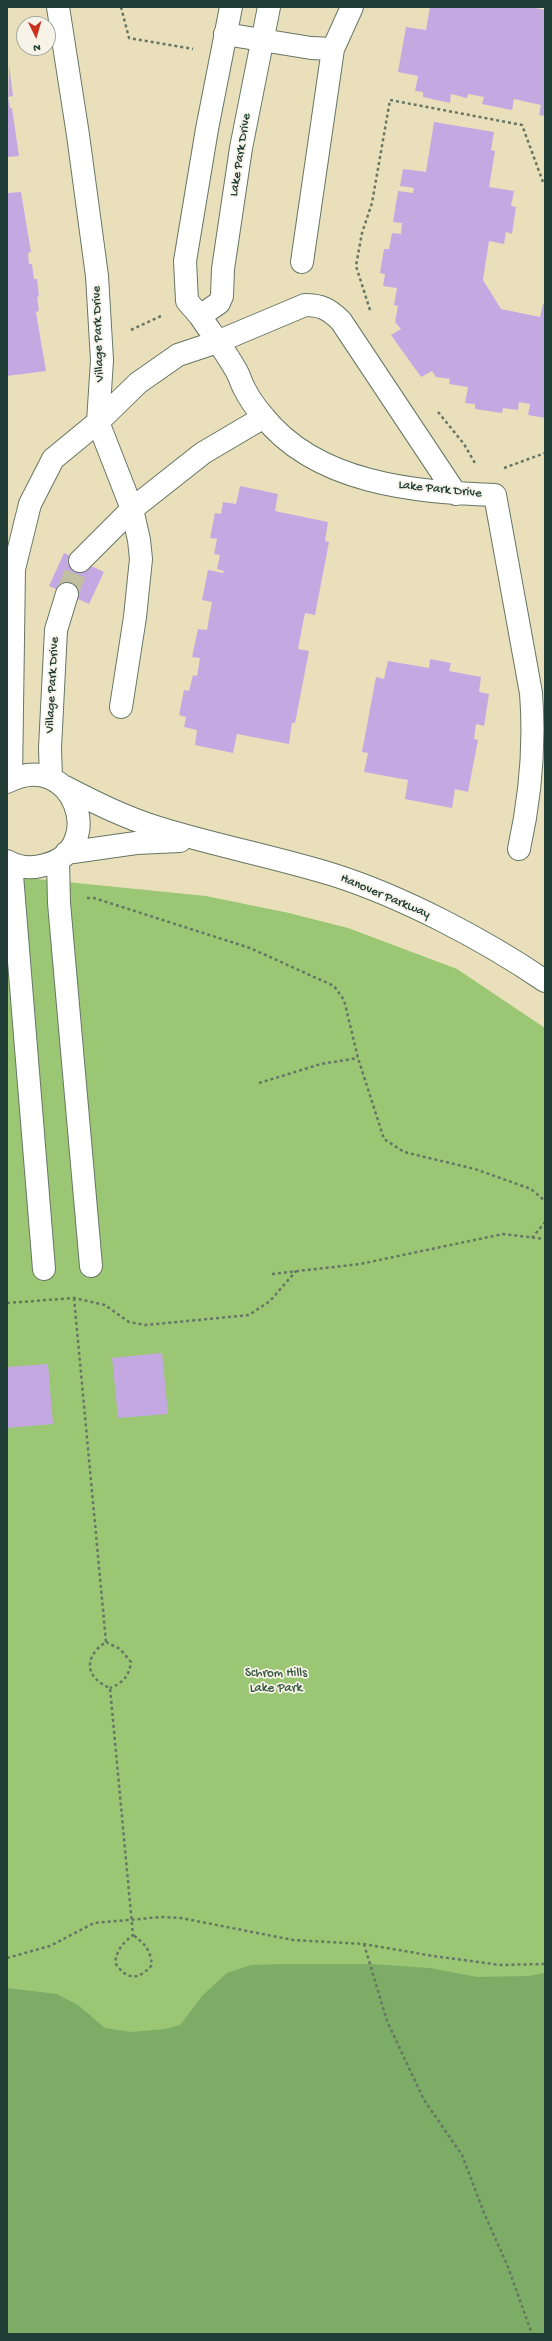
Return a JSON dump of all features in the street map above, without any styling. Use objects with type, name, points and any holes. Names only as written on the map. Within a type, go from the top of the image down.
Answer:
[{"type":"street","name":"Village Park Drive","points":[[58,7],[78,135],[97,276],[102,360],[98,422]]},
{"type":"street","name":"Lake Park Drive","points":[[231,7],[185,261],[187,301],[200,316],[238,372],[244,389],[264,417],[288,440],[307,453],[358,477],[400,487],[456,494],[495,495],[515,602],[532,714],[525,820],[519,849]]},
{"type":"street","name":"Lake Park Drive","points":[[200,316],[219,303],[222,296],[223,269],[241,148],[269,7]]},
{"type":"street","points":[[302,262],[333,49],[352,7]]},
{"type":"street","points":[[225,34],[333,49]]},
{"type":"street","points":[[9,781],[14,569],[30,504],[53,459],[98,422],[138,383],[178,355],[217,342],[305,305],[318,305],[330,310],[341,321],[456,494]]},
{"type":"street","points":[[80,561],[132,509],[203,453],[264,417]]},
{"type":"street","points":[[98,422],[132,509],[139,540],[141,559],[135,616],[121,707]]},
{"type":"street","name":"Village Park Drive","points":[[58,782],[50,748],[56,630],[67,594]]},
{"type":"street","name":"Hanover Parkway","points":[[9,781],[18,776],[34,774],[58,782],[122,815],[159,828],[300,865],[381,894],[497,950],[545,980]]},
{"type":"street","points":[[58,782],[75,802],[79,820],[76,838],[62,857],[59,903],[92,1266]]},
{"type":"street","name":"Hanover Parkway","points":[[9,862],[34,868],[62,857],[136,843],[213,842]]},
{"type":"street","points":[[9,862],[44,1269]]},
{"type":"path","points":[[121,7],[129,38],[200,50]]},
{"type":"path","points":[[370,311],[356,266],[362,233],[372,203],[390,100],[522,125],[543,182]]},
{"type":"path","points":[[131,330],[167,313]]},
{"type":"path","points":[[83,898],[94,898],[250,948],[334,986],[344,1000],[358,1058],[384,1138],[404,1152],[475,1169],[531,1189],[545,1201]]},
{"type":"path","points":[[259,1083],[321,1064],[358,1058]]},
{"type":"path","points":[[532,1238],[545,1222]]},
{"type":"path","points":[[272,1274],[360,1264],[503,1234],[545,1240]]},
{"type":"path","points":[[7,1304],[74,1298],[105,1305],[129,1322],[146,1324],[250,1315],[270,1301],[296,1271]]},
{"type":"path","points":[[74,1298],[106,1642]]},
{"type":"path","points":[[106,1642],[120,1649],[131,1662],[130,1672],[125,1679],[110,1688]]},
{"type":"path","points":[[106,1642],[92,1654],[90,1668],[95,1679],[110,1688]]},
{"type":"path","points":[[110,1688],[133,1935],[145,1944],[151,1952],[152,1965],[144,1974],[133,1977],[123,1974],[115,1963],[117,1953],[123,1943],[133,1935]]},
{"type":"path","points":[[7,1958],[50,1946],[94,1923],[181,1918],[293,1940],[364,1944],[433,1956],[501,1965],[545,1964]]},
{"type":"path","points":[[364,1944],[387,2021],[424,2100],[462,2155],[484,2213],[508,2266],[532,2334]]},
{"type":"green space","name":"Schrom Hills Lake Park","points":[[7,876],[206,896],[289,913],[348,928],[457,969],[545,1028],[545,2334],[7,2334]]},
{"type":"green space","points":[[372,1964],[430,1968],[477,1977],[528,1976],[545,1973],[545,2334],[7,2334],[7,1988],[57,1994],[78,2005],[105,2028],[131,2032],[165,2029],[180,2025],[203,1995],[227,1973],[251,1965]]},
{"type":"building","points":[[430,7],[530,7],[545,10],[545,116],[539,115],[541,105],[514,99],[512,110],[482,104],[484,97],[468,94],[467,98],[451,94],[450,103],[423,97],[423,92],[415,91],[418,76],[398,72],[406,27],[426,30]]},
{"type":"building","points":[[9,64],[13,96],[8,97]]},
{"type":"building","points":[[8,98],[10,108],[12,108],[19,156],[7,157]]},
{"type":"building","points":[[434,122],[494,132],[491,150],[495,151],[489,187],[514,191],[511,206],[516,207],[512,234],[506,232],[504,244],[489,241],[483,280],[501,309],[540,317],[543,304],[545,304],[545,418],[528,415],[530,404],[519,402],[518,410],[503,408],[502,413],[475,409],[475,404],[465,403],[468,387],[449,384],[450,379],[436,377],[432,371],[421,377],[391,335],[401,329],[395,322],[398,306],[394,305],[397,288],[383,286],[385,274],[380,273],[384,249],[389,249],[392,233],[401,234],[402,223],[393,222],[398,191],[413,193],[414,188],[400,186],[403,169],[426,172]]},
{"type":"building","points":[[21,192],[31,252],[28,253],[29,264],[32,264],[34,279],[37,279],[39,311],[36,312],[46,371],[7,376],[7,193]]},
{"type":"building","points":[[240,486],[278,494],[275,511],[328,522],[325,541],[329,542],[315,615],[305,613],[298,649],[309,651],[295,723],[292,723],[289,744],[237,734],[233,753],[195,745],[197,730],[184,727],[186,717],[179,715],[184,690],[189,691],[193,675],[197,676],[200,658],[192,657],[198,629],[207,630],[212,602],[202,600],[208,570],[223,573],[224,571],[217,569],[220,555],[214,554],[217,539],[210,538],[215,513],[221,514],[223,502],[236,504]]},
{"type":"building","points":[[64,553],[104,572],[89,604],[49,586]]},
{"type":"building","points":[[430,659],[451,663],[449,671],[481,677],[479,692],[489,694],[484,726],[476,724],[474,739],[478,740],[468,792],[455,789],[452,808],[405,799],[408,780],[364,772],[368,753],[362,752],[376,677],[384,679],[388,661],[429,668]]},
{"type":"building","points":[[162,1353],[168,1414],[118,1418],[112,1358]]},
{"type":"building","points":[[48,1364],[53,1424],[7,1428],[7,1367]]},
{"type":"tunnel","points":[[67,594],[80,561]]}]
